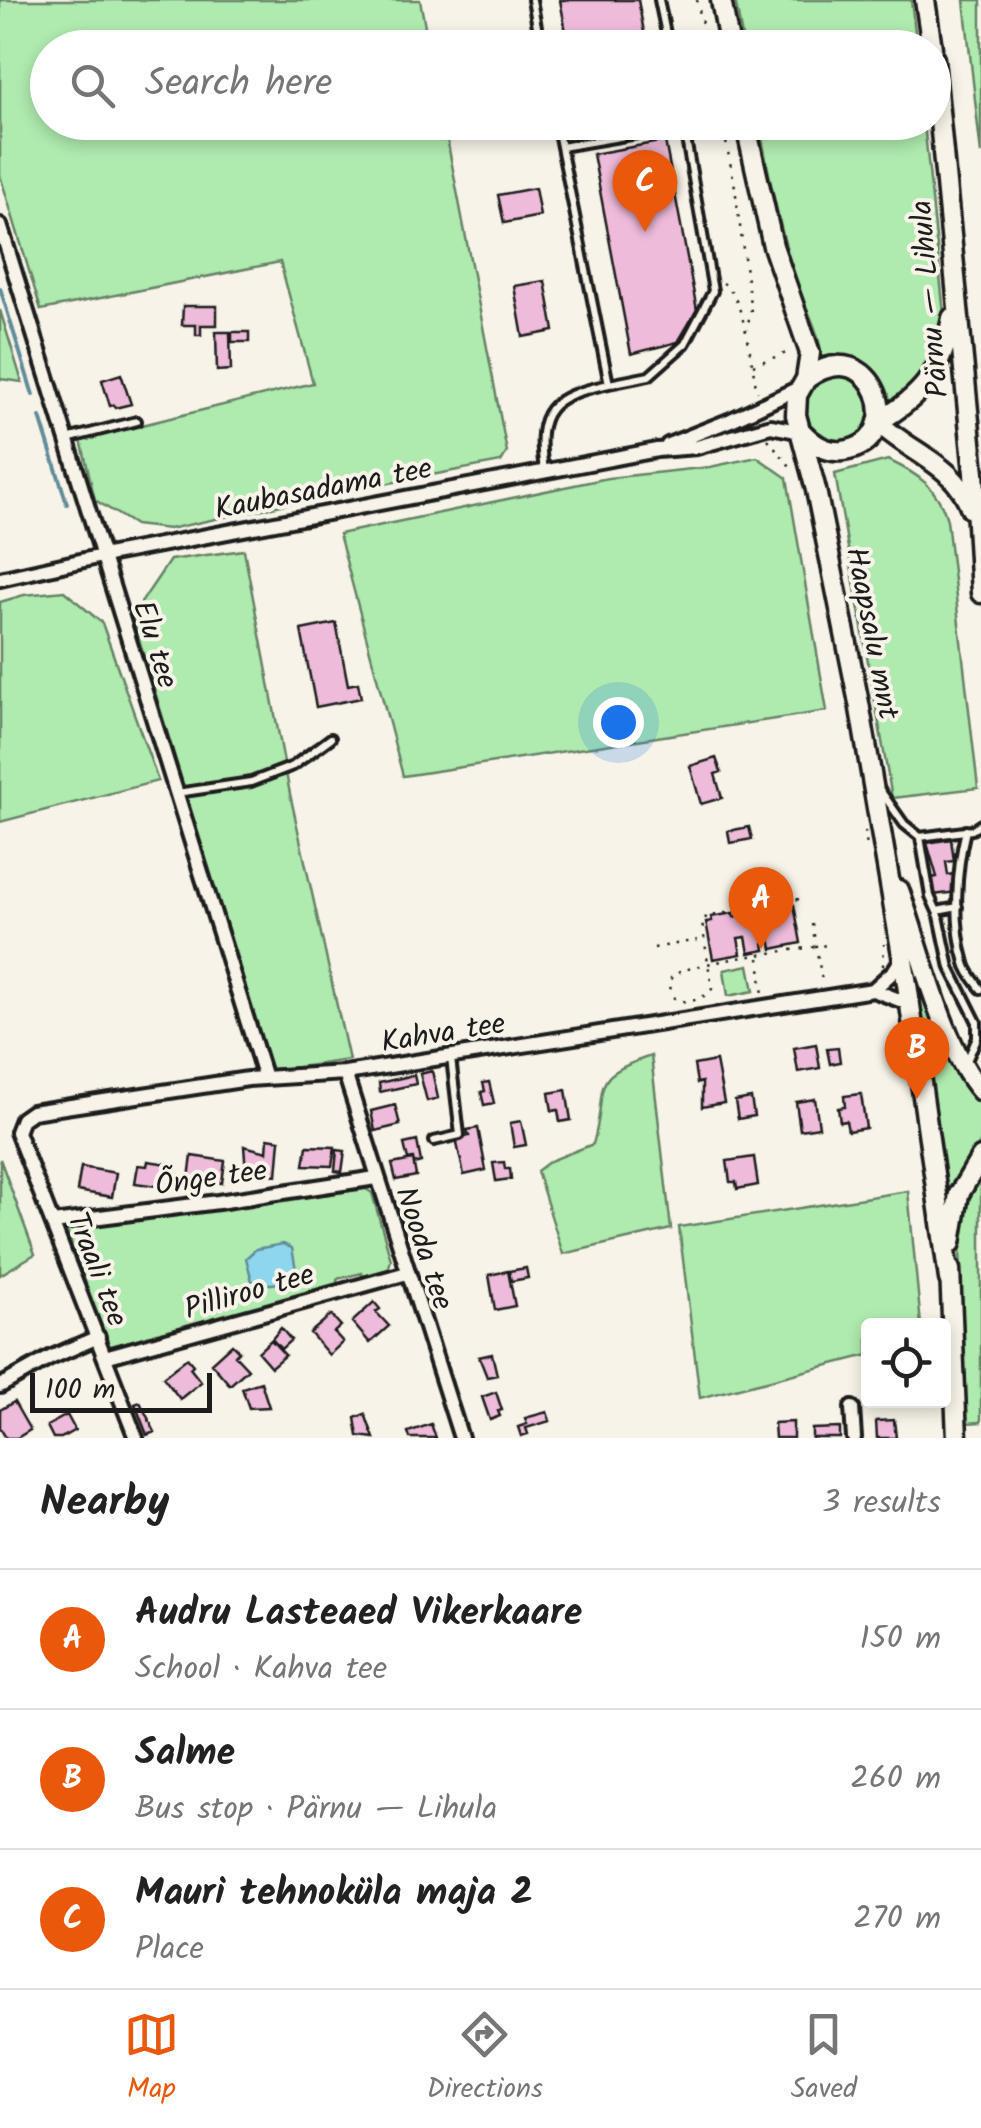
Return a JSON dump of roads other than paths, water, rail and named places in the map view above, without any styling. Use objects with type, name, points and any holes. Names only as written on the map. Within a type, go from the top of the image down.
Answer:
[{"type":"main road","points":[[721,0],[727,30]]},
{"type":"main road","points":[[925,0],[929,30]]},
{"type":"main road","points":[[749,140],[774,246],[808,346],[810,360],[795,404],[802,432],[817,446],[843,450],[861,444],[878,422],[907,404],[933,376],[946,349],[956,295]]},
{"type":"main road","name":"Pärnu — Lihula","points":[[942,140],[981,593]]},
{"type":"main road","points":[[804,383],[818,370],[835,366],[860,372],[879,396],[878,422]]},
{"type":"main road","points":[[878,422],[954,480],[965,495],[976,529]]},
{"type":"main road","name":"Haapsalu mnt","points":[[802,432],[872,776],[876,851]]},
{"type":"main road","points":[[876,851],[903,957],[949,1280],[956,1438]]},
{"type":"main road","points":[[876,851],[952,1042],[981,1091]]},
{"type":"main road","points":[[949,1280],[955,1211],[964,1183],[981,1156]]},
{"type":"street","name":"Elu tee","points":[[0,226],[265,1078]]},
{"type":"street","name":"Kaubasadama tee","points":[[657,450],[804,383]]},
{"type":"street","name":"Kaubasadama tee","points":[[0,580],[102,556],[657,450],[698,447],[764,427],[802,432]]},
{"type":"street","points":[[873,990],[903,957]]},
{"type":"street","name":"Kahva tee","points":[[22,1119],[32,1112],[265,1078],[345,1073],[873,990],[910,1004]]},
{"type":"street","name":"Nooda tee","points":[[345,1073],[462,1438]]},
{"type":"street","name":"Traali tee","points":[[22,1119],[17,1132],[136,1438]]},
{"type":"street","name":"Õnge tee","points":[[52,1223],[376,1178]]},
{"type":"street","name":"Pilliroo tee","points":[[105,1358],[407,1272]]},
{"type":"street","points":[[0,1386],[98,1337]]},
{"type":"street","points":[[852,1408],[854,1438]]},
{"type":"lane","points":[[532,0],[538,30]]},
{"type":"lane","points":[[659,0],[665,30]]},
{"type":"lane","points":[[560,140],[609,384]]},
{"type":"lane","points":[[561,147],[598,140]]},
{"type":"lane","points":[[544,472],[539,434],[553,405],[578,391],[649,376],[684,344],[713,292],[687,140]]},
{"type":"lane","points":[[66,439],[137,420]]},
{"type":"lane","points":[[176,793],[251,782],[292,766],[331,738]]},
{"type":"lane","points":[[872,776],[898,816],[920,837],[930,896],[950,968],[977,1022],[976,1038],[964,1068]]},
{"type":"lane","points":[[920,837],[981,824]]},
{"type":"lane","points":[[966,830],[958,907],[965,966],[981,989]]},
{"type":"lane","points":[[937,910],[958,907]]},
{"type":"lane","points":[[434,1141],[460,1135],[451,1057]]},
{"type":"water","points":[[283,1244],[292,1248],[297,1275],[275,1284],[252,1281],[246,1258],[256,1249]]},
{"type":"waterway","points":[[0,288],[33,395]]},
{"type":"waterway","points":[[40,417],[67,504]]},
{"type":"place","name":"Mauri tehnoküla maja 2","points":[[645,232]]},
{"type":"place","name":"Audru Lasteaed Vikerkaare","points":[[761,949]]},
{"type":"place","name":"Salme","points":[[917,1099]]}]
